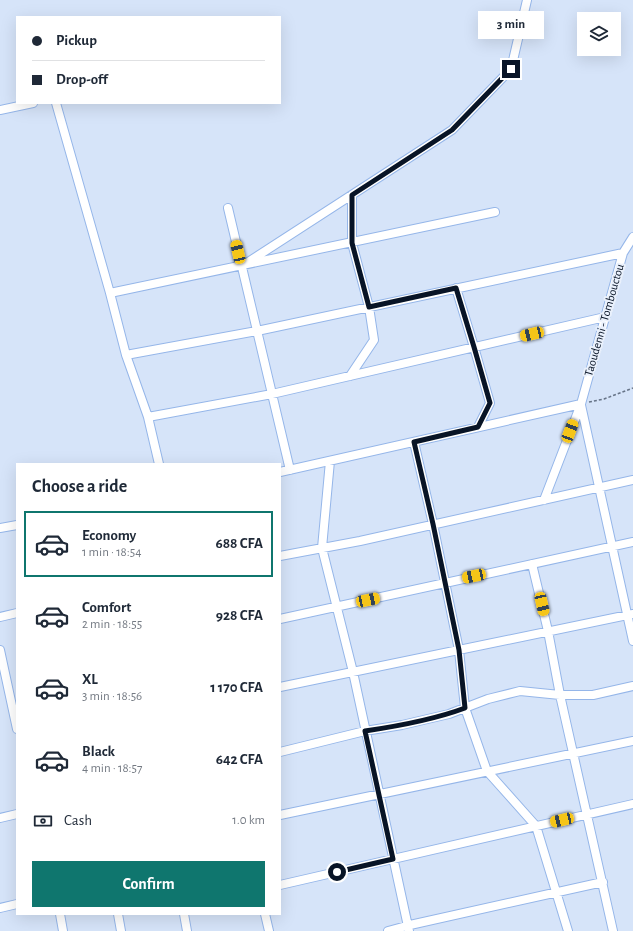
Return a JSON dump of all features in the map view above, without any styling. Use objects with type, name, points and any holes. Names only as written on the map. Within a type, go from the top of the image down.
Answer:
[{"type":"street","points":[[242,266],[452,130],[511,69],[527,0]]},
{"type":"street","points":[[0,110],[28,104]]},
{"type":"street","points":[[56,104],[126,355],[148,417],[159,463]]},
{"type":"street","points":[[350,376],[374,340],[369,307],[352,243],[352,195]]},
{"type":"street","points":[[228,208],[290,470]]},
{"type":"street","points":[[110,293],[495,212]]},
{"type":"street","name":"Taoudenni - Tombouctou","points":[[544,500],[581,404],[604,318],[624,253],[633,237]]},
{"type":"street","points":[[126,355],[257,331],[624,253]]},
{"type":"street","points":[[456,288],[490,403],[478,427]]},
{"type":"street","points":[[148,417],[272,394],[604,318]]},
{"type":"street","points":[[281,472],[581,404],[612,546],[630,614],[633,640]]},
{"type":"street","points":[[414,442],[446,582],[459,650],[465,708],[487,771],[536,826],[568,931]]},
{"type":"street","points":[[330,461],[322,548],[353,672],[409,928]]},
{"type":"street","points":[[281,556],[360,541],[633,480]]},
{"type":"street","points":[[0,528],[16,525]]},
{"type":"street","points":[[281,619],[633,542]]},
{"type":"street","points":[[532,564],[613,931]]},
{"type":"street","points":[[0,616],[16,613]]},
{"type":"street","points":[[281,687],[630,614]]},
{"type":"street","points":[[0,650],[16,724]]},
{"type":"street","points":[[281,752],[365,731],[402,725],[449,714],[488,699],[520,691],[560,695],[593,695],[633,686]]},
{"type":"street","points":[[281,815],[633,741]]},
{"type":"street","points":[[281,885],[633,804]]},
{"type":"street","points":[[0,818],[16,814]]},
{"type":"street","points":[[388,931],[409,928],[603,882]]},
{"type":"street","points":[[0,908],[16,904]]},
{"type":"street","points":[[60,915],[63,931]]},
{"type":"street","points":[[118,915],[121,931]]},
{"type":"street","points":[[184,915],[187,931]]},
{"type":"street","points":[[265,915],[269,931]]},
{"type":"path","points":[[581,404],[604,399],[633,388]]},
{"type":"route","points":[[337,872],[393,859],[365,731],[402,725],[449,714],[465,708],[459,650],[446,582],[414,442],[478,427],[490,403],[456,288],[369,307],[352,243],[352,195],[452,130],[511,69]]}]
